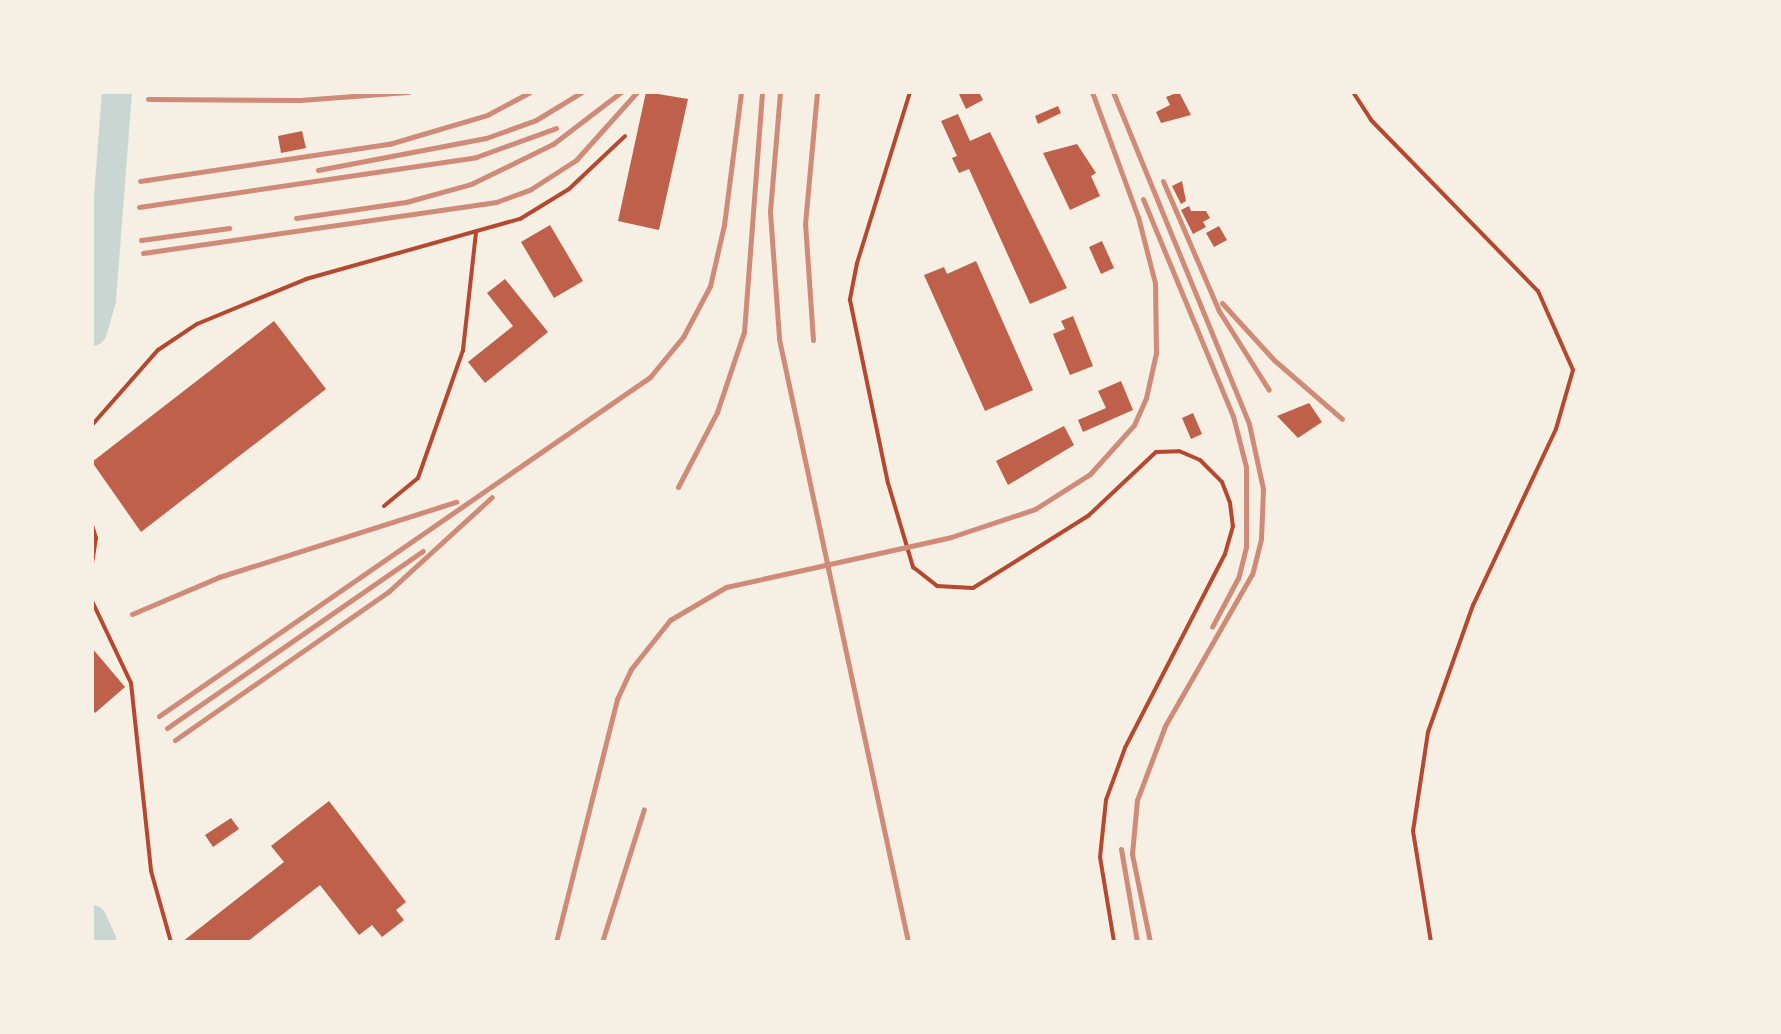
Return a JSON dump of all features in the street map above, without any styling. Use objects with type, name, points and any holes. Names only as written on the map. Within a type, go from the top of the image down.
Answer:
[{"type":"lane","points":[[910,92],[857,263],[850,300],[888,483],[913,567],[937,586],[973,588],[1079,523],[1156,452],[1179,451],[1200,460],[1222,482],[1230,503],[1233,526],[1225,554],[1125,748],[1106,800],[1100,857],[1114,942]]},
{"type":"lane","points":[[1353,92],[1371,120],[1538,291],[1573,370],[1556,429],[1473,605],[1428,732],[1413,831],[1431,942]]},
{"type":"lane","points":[[92,425],[158,350],[218,313],[334,270],[476,233],[544,207],[590,171],[625,136]]},
{"type":"lane","points":[[384,506],[418,478],[463,350],[476,233]]},
{"type":"lane","points":[[92,525],[96,538],[92,564]]},
{"type":"lane","points":[[92,601],[131,683],[151,871],[171,942]]},
{"type":"building","points":[[646,92],[688,99],[659,230],[618,221]]},
{"type":"building","points":[[958,92],[979,92],[983,100],[966,109]]},
{"type":"building","points":[[1179,92],[1191,115],[1161,123],[1156,112],[1170,105],[1166,97]]},
{"type":"building","points":[[1058,106],[1061,113],[1038,124],[1035,116]]},
{"type":"building","points":[[958,114],[970,141],[990,132],[1067,288],[1030,304],[969,169],[959,173],[952,158],[957,156],[941,121]]},
{"type":"building","points":[[302,131],[306,148],[281,153],[278,136]]},
{"type":"building","points":[[1077,144],[1096,173],[1091,176],[1100,196],[1070,210],[1043,153]]},
{"type":"building","points":[[1182,181],[1186,201],[1181,204],[1172,186]]},
{"type":"building","points":[[1189,206],[1191,211],[1206,211],[1210,218],[1203,222],[1206,227],[1193,234],[1181,210]]},
{"type":"building","points":[[550,225],[583,281],[554,298],[521,242]]},
{"type":"building","points":[[1219,226],[1227,240],[1214,247],[1206,233]]},
{"type":"building","points":[[1102,241],[1114,268],[1101,274],[1089,247]]},
{"type":"building","points":[[976,261],[1033,390],[985,411],[924,275],[944,267],[947,274]]},
{"type":"building","points":[[505,279],[548,332],[485,383],[468,362],[513,326],[487,293]]},
{"type":"building","points":[[1073,316],[1093,366],[1070,375],[1053,334],[1065,329],[1061,321]]},
{"type":"building","points":[[274,321],[326,389],[141,532],[92,462]]},
{"type":"building","points":[[1121,381],[1133,410],[1083,432],[1078,420],[1106,408],[1098,391]]},
{"type":"building","points":[[1309,403],[1322,422],[1298,438],[1277,416]]},
{"type":"building","points":[[1193,413],[1202,434],[1191,439],[1182,418]]},
{"type":"building","points":[[1064,426],[1074,445],[1008,485],[996,461]]},
{"type":"building","points":[[92,648],[125,687],[95,713],[92,709]]},
{"type":"building","points":[[329,801],[406,902],[396,910],[404,920],[382,937],[372,925],[359,935],[320,885],[247,942],[182,942],[284,862],[271,846]]},
{"type":"building","points":[[231,818],[239,829],[213,847],[205,835]]},
{"type":"waterway","points":[[92,331],[101,300],[117,92]]},
{"type":"waterway","points":[[92,920],[102,942]]},
{"type":"railway","points":[[148,99],[300,100],[408,92]]},
{"type":"railway","points":[[140,181],[389,144],[487,115],[530,92]]},
{"type":"railway","points":[[318,170],[486,138],[536,120],[582,92]]},
{"type":"railway","points":[[296,218],[406,202],[471,184],[553,144],[621,92]]},
{"type":"railway","points":[[143,253],[496,202],[531,189],[576,160],[637,92]]},
{"type":"railway","points":[[159,716],[650,377],[683,337],[710,286],[724,225],[741,92]]},
{"type":"railway","points":[[678,487],[717,412],[744,332],[762,92]]},
{"type":"railway","points":[[780,92],[770,212],[779,339],[908,942]]},
{"type":"railway","points":[[813,340],[805,224],[817,92]]},
{"type":"railway","points":[[556,942],[617,699],[631,669],[670,620],[726,587],[951,537],[1035,509],[1090,474],[1134,425],[1146,398],[1156,353],[1155,283],[1138,217],[1092,92]]},
{"type":"railway","points":[[1113,92],[1249,424],[1263,489],[1261,539],[1252,574],[1165,726],[1137,800],[1132,854],[1150,942]]},
{"type":"railway","points":[[139,207],[476,157],[556,128]]},
{"type":"railway","points":[[1163,181],[1219,311],[1269,390]]},
{"type":"railway","points":[[1143,199],[1233,416],[1246,467],[1246,547],[1238,578],[1212,627]]},
{"type":"railway","points":[[141,240],[229,228]]},
{"type":"railway","points":[[1222,303],[1274,360],[1342,419]]},
{"type":"railway","points":[[175,740],[389,591],[492,497]]},
{"type":"railway","points":[[132,614],[219,577],[456,502]]},
{"type":"railway","points":[[167,728],[423,551]]},
{"type":"railway","points":[[602,942],[644,809]]},
{"type":"railway","points":[[1121,849],[1137,942]]}]
